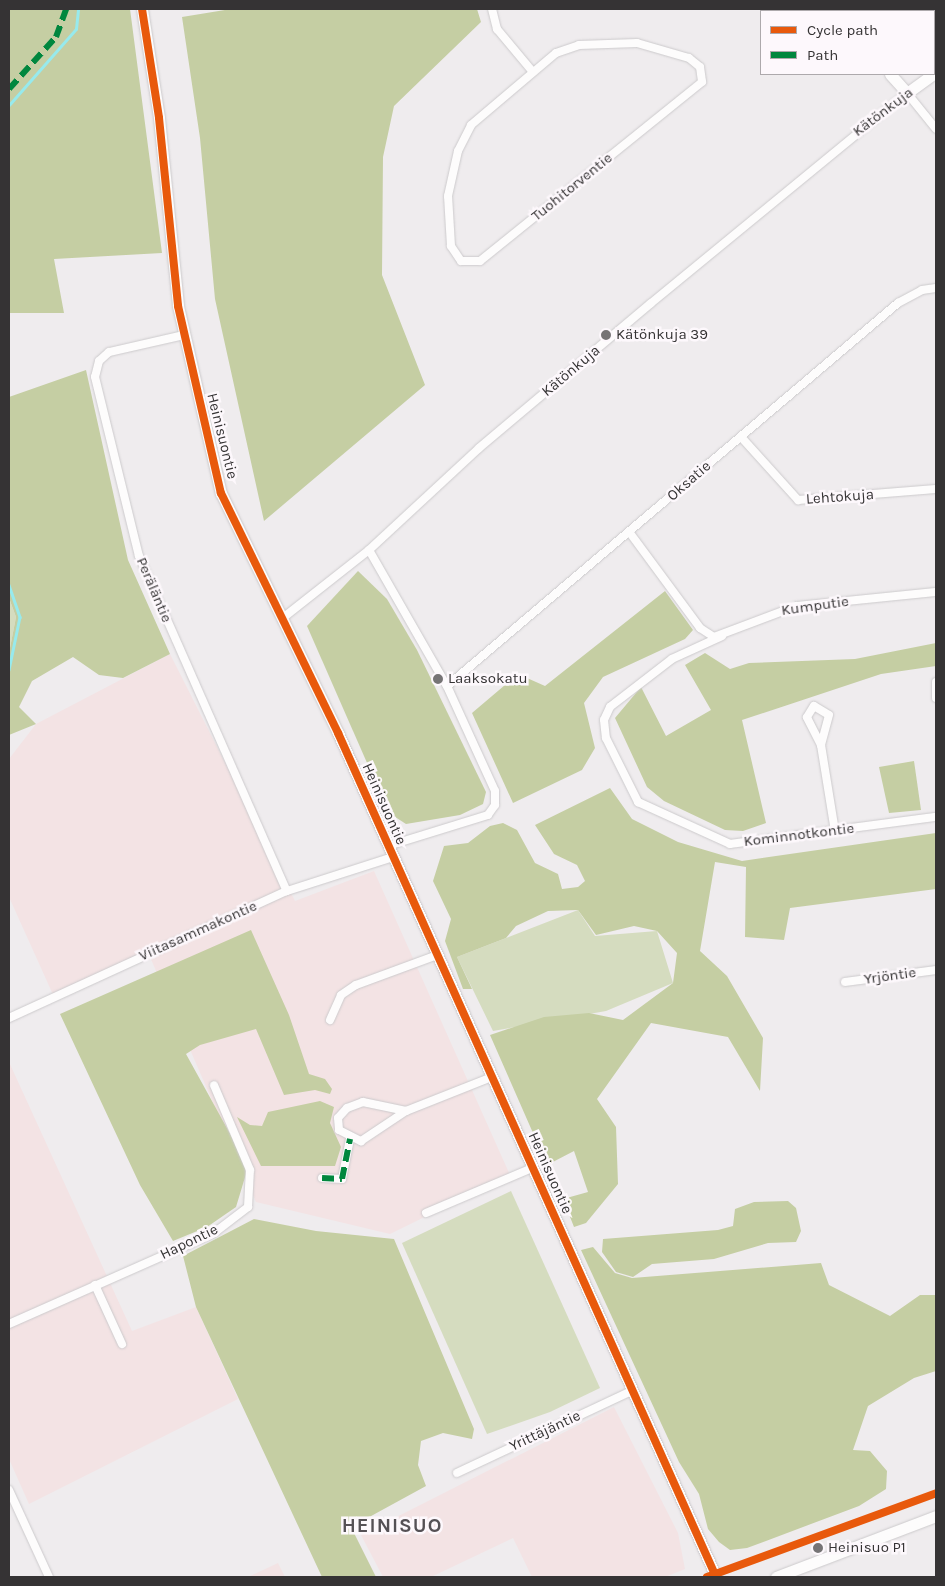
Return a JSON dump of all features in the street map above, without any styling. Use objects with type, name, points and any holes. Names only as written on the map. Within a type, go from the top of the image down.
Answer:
[{"type":"street","name":"Heinisuontie","points":[[142,9],[184,335],[222,493],[284,617],[716,1577]]},
{"type":"street","points":[[492,9],[497,29],[533,72]]},
{"type":"street","name":"Tuohitorventie","points":[[637,43],[689,58],[700,67],[702,82],[480,261],[461,261],[451,246],[448,196],[458,151],[471,125],[533,72],[568,48],[637,43]]},
{"type":"street","points":[[891,75],[936,129]]},
{"type":"street","name":"Kätönkuja","points":[[284,617],[369,550],[479,448],[907,93],[931,75]]},
{"type":"street","name":"Oksatie","points":[[447,686],[630,533],[908,295],[936,288]]},
{"type":"street","name":"Peräläntie","points":[[184,335],[109,352],[99,361],[95,377],[139,556],[286,891]]},
{"type":"street","name":"Lehtokuja","points":[[742,438],[798,500],[936,488]]},
{"type":"street","points":[[630,533],[700,628],[722,636]]},
{"type":"street","points":[[369,550],[447,686],[495,791],[495,806],[471,823],[388,846]]},
{"type":"street","name":"Kumputie","points":[[722,636],[763,615],[796,606],[936,592]]},
{"type":"street","name":"Kominnotkontie","points":[[722,636],[672,659],[610,707],[604,720],[606,738],[631,793],[653,812],[730,844],[936,816]]},
{"type":"street","points":[[936,682],[936,698]]},
{"type":"street","points":[[821,744],[835,831]]},
{"type":"street","name":"Viitasammakontie","points":[[9,1018],[286,891],[393,857]]},
{"type":"street","points":[[330,1020],[341,995],[356,985],[437,955]]},
{"type":"street","name":"Yrjöntie","points":[[845,982],[936,970]]},
{"type":"street","points":[[406,1111],[364,1102],[347,1108],[338,1118],[339,1130],[350,1139],[374,1135],[406,1111],[492,1077]]},
{"type":"street","name":"Hapontie","points":[[9,1324],[214,1233],[248,1206],[250,1170],[214,1085]]},
{"type":"street","points":[[322,1178],[342,1179],[350,1139]]},
{"type":"street","points":[[426,1213],[532,1168]]},
{"type":"street","points":[[95,1285],[122,1344]]},
{"type":"street","name":"Yrittäjäntie","points":[[457,1473],[633,1390]]},
{"type":"street","points":[[9,1490],[49,1577]]},
{"type":"street","points":[[776,1577],[936,1516]]},
{"type":"shaded area","points":[[170,654],[295,901],[374,871],[510,1175],[390,1234],[256,1202],[150,957],[55,999],[9,897],[9,759],[36,724]]},
{"type":"shaded area","points":[[9,1062],[132,1331],[196,1307],[238,1399],[29,1504],[9,1459]]},
{"type":"shaded area","points":[[614,1407],[678,1533],[685,1569],[665,1577],[532,1577],[513,1538],[431,1577],[383,1577],[361,1535]]},
{"type":"shaded area","points":[[278,1563],[285,1577],[248,1577]]},
{"type":"green space","points":[[9,9],[130,9],[162,253],[54,259],[64,313],[9,313]]},
{"type":"green space","points":[[231,9],[477,9],[481,22],[394,106],[383,157],[382,275],[425,385],[264,521],[215,299],[200,138],[182,17]]},
{"type":"green space","points":[[86,370],[128,560],[170,654],[123,678],[99,675],[73,657],[32,681],[19,707],[36,724],[9,735],[9,653],[16,617],[9,598],[9,397]]},
{"type":"green space","points":[[358,571],[387,599],[417,650],[486,792],[483,804],[460,815],[406,824],[389,813],[307,626]]},
{"type":"green space","points":[[665,591],[693,630],[685,639],[603,677],[584,703],[595,748],[582,770],[513,803],[472,713],[518,674],[545,686]]},
{"type":"green space","points":[[9,598],[16,617],[9,653]]},
{"type":"green space","points":[[936,643],[936,666],[881,674],[742,720],[766,823],[743,831],[725,830],[664,801],[647,787],[615,718],[641,687],[666,736],[711,710],[685,665],[705,653],[730,669],[749,663],[855,659]]},
{"type":"green space","points":[[914,761],[921,810],[889,813],[879,767]]},
{"type":"green space","points":[[610,788],[632,819],[678,842],[742,861],[936,833],[936,889],[790,908],[784,940],[745,937],[746,867],[715,862],[700,951],[727,976],[763,1038],[760,1091],[728,1037],[651,1023],[597,1099],[616,1127],[618,1184],[586,1223],[574,1227],[563,1199],[588,1192],[574,1151],[547,1165],[490,1035],[544,1017],[589,1013],[623,1020],[673,983],[677,953],[657,931],[634,926],[596,935],[578,910],[548,911],[516,926],[506,938],[457,957],[472,989],[463,989],[445,941],[451,919],[433,881],[444,846],[468,843],[490,826],[503,823],[517,830],[535,863],[558,874],[562,889],[578,887],[585,881],[577,865],[554,854],[535,825]]},
{"type":"green space","points":[[578,910],[595,936],[657,931],[673,983],[606,1011],[493,1031],[457,957]]},
{"type":"green space","points":[[251,930],[289,1015],[309,1074],[325,1079],[332,1089],[330,1094],[315,1090],[284,1095],[256,1029],[200,1045],[186,1054],[244,1159],[246,1174],[236,1207],[207,1227],[173,1241],[140,1185],[60,1014]]},
{"type":"green space","points":[[320,1101],[334,1107],[330,1123],[341,1147],[335,1166],[261,1166],[237,1117],[250,1125],[262,1126],[268,1112]]},
{"type":"green space","points":[[511,1191],[600,1388],[550,1412],[487,1434],[402,1243]]},
{"type":"green space","points":[[788,1201],[796,1208],[801,1231],[796,1242],[768,1243],[714,1259],[652,1264],[633,1277],[616,1272],[602,1252],[603,1239],[718,1230],[733,1226],[735,1209],[754,1202]]},
{"type":"green space","points":[[254,1219],[316,1231],[394,1239],[474,1429],[472,1439],[443,1433],[421,1441],[418,1465],[426,1486],[351,1527],[376,1577],[322,1577],[196,1307],[183,1256]]},
{"type":"green space","points":[[593,1247],[615,1273],[632,1278],[821,1263],[829,1285],[890,1316],[920,1295],[936,1295],[936,1371],[914,1378],[868,1406],[853,1450],[870,1451],[887,1471],[886,1489],[859,1506],[747,1548],[730,1550],[719,1542],[708,1529],[699,1494],[679,1462],[581,1250]]},
{"type":"waterway","points":[[9,105],[76,29],[78,9]]},
{"type":"waterway","points":[[9,585],[20,617],[9,670]]},
{"type":"marked path","points":[[9,89],[56,37],[66,9]]},
{"type":"marked path","points":[[322,1178],[342,1179],[350,1139]]},
{"type":"cycle path","points":[[142,9],[159,118],[178,306],[221,493],[338,733],[716,1577]]},
{"type":"cycle path","points":[[707,1577],[936,1493]]},
{"type":"place","name":"Kätönkuja 39","points":[[606,335]]},
{"type":"place","name":"Laaksokatu","points":[[438,679]]},
{"type":"place","name":"Heinisuo P1","points":[[818,1548]]},
{"type":"district","name":"HEINISUO","points":[[392,1525]]}]
